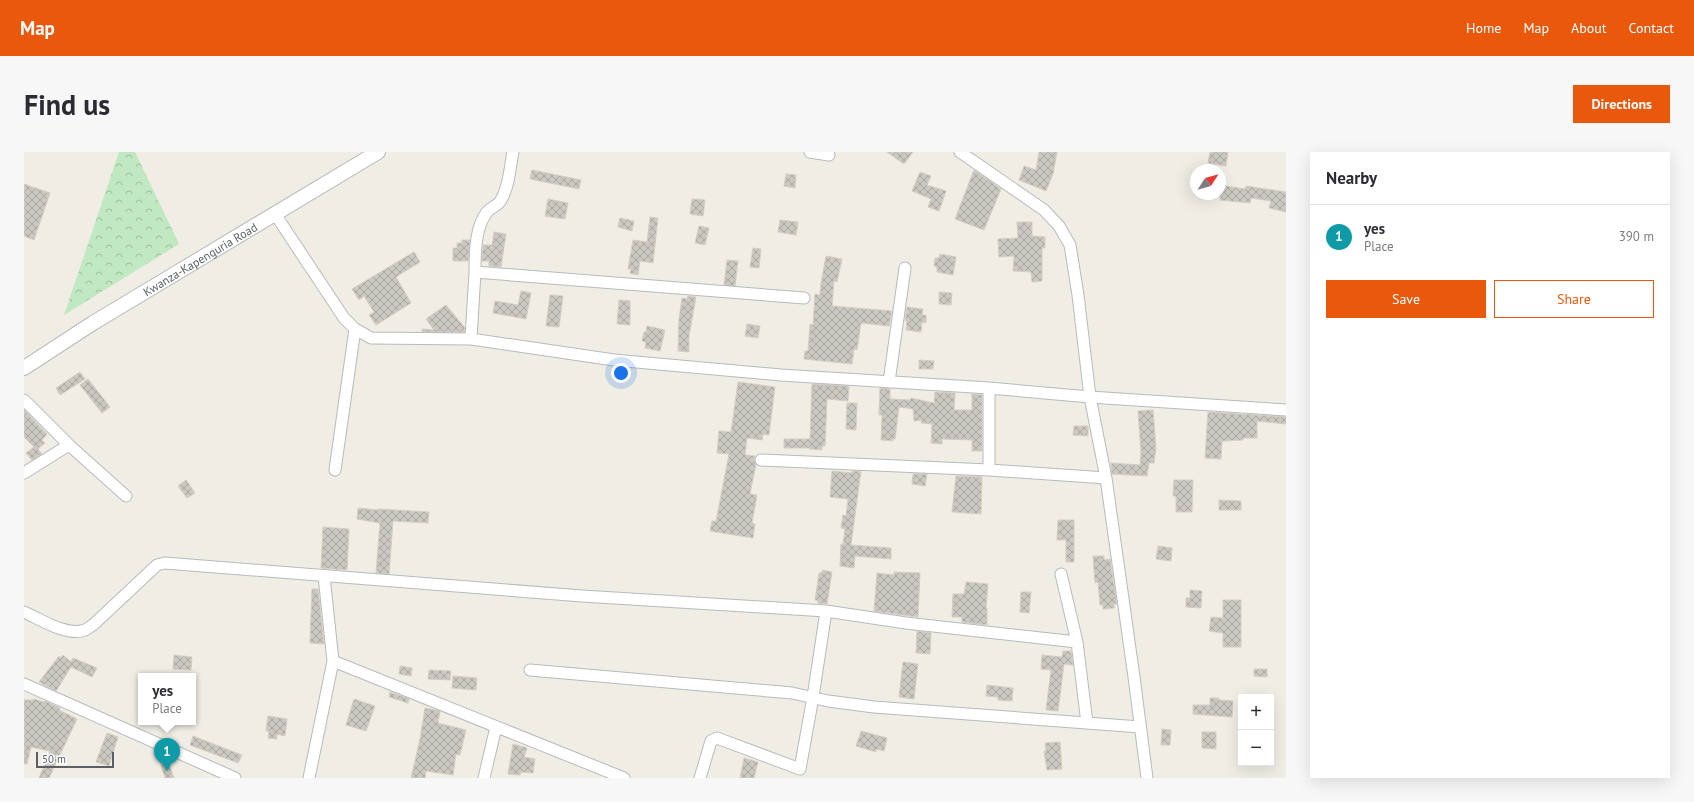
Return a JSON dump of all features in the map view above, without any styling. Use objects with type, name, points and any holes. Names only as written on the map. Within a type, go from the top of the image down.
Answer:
[{"type":"street","name":"Kwanza-Kapenguria Road","points":[[24,368],[93,323],[378,152]]},
{"type":"street","points":[[471,339],[475,245],[478,233],[487,212],[501,202],[506,190],[513,152]]},
{"type":"street","points":[[810,152],[829,156]]},
{"type":"street","points":[[960,152],[1044,210],[1059,226],[1070,245],[1078,295],[1090,398],[1106,478],[1134,677],[1146,778]]},
{"type":"street","points":[[275,214],[344,318],[355,329],[370,338],[471,339],[614,360],[781,375],[989,388],[1090,398],[1286,410]]},
{"type":"street","points":[[889,382],[905,268]]},
{"type":"street","points":[[475,272],[804,298]]},
{"type":"street","points":[[335,470],[355,329]]},
{"type":"street","points":[[989,388],[989,470]]},
{"type":"street","points":[[24,400],[69,445],[126,496]]},
{"type":"street","points":[[24,473],[69,445]]},
{"type":"street","points":[[761,460],[989,470],[1106,478]]},
{"type":"street","points":[[24,612],[62,630],[84,630],[93,625],[157,565],[165,563],[582,596],[826,611],[892,621],[1077,642]]},
{"type":"street","points":[[1061,574],[1077,642],[1087,723]]},
{"type":"street","points":[[309,778],[333,661],[324,576]]},
{"type":"street","points":[[700,778],[710,741],[717,738],[800,769],[814,697],[826,611]]},
{"type":"street","points":[[333,661],[624,778]]},
{"type":"street","points":[[530,670],[792,693],[828,701],[874,707],[1140,727]]},
{"type":"street","points":[[24,684],[232,777]]},
{"type":"street","points":[[484,778],[496,727]]},
{"type":"green space","points":[[119,152],[135,152],[179,244],[64,315]]},
{"type":"building","points":[[887,152],[913,152],[904,164]]},
{"type":"building","points":[[1039,152],[1057,152],[1053,174],[1046,191],[1019,180],[1024,166],[1036,170]]},
{"type":"building","points":[[1210,152],[1228,152],[1226,166],[1226,164],[1208,163]]},
{"type":"building","points":[[532,170],[581,180],[579,189],[530,179]]},
{"type":"building","points":[[974,170],[1001,189],[984,230],[955,219]]},
{"type":"building","points":[[920,172],[931,176],[927,185],[946,191],[939,211],[928,207],[931,199],[912,191]]},
{"type":"building","points":[[786,174],[796,175],[795,188],[784,186]]},
{"type":"building","points":[[24,184],[50,193],[34,240],[24,236]]},
{"type":"building","points":[[1226,186],[1245,189],[1246,186],[1286,192],[1286,212],[1269,208],[1271,201],[1251,198],[1250,203],[1220,200],[1226,200]]},
{"type":"building","points":[[548,199],[568,203],[565,219],[545,216]]},
{"type":"building","points":[[692,199],[705,200],[703,216],[690,214]]},
{"type":"building","points":[[650,217],[658,218],[653,263],[640,261],[638,275],[630,273],[631,269],[628,269],[633,240],[647,242]]},
{"type":"building","points":[[620,218],[634,221],[632,231],[618,227]]},
{"type":"building","points":[[780,220],[798,222],[796,235],[778,232]]},
{"type":"building","points":[[1017,222],[1032,222],[1032,236],[1045,237],[1045,248],[1042,248],[1042,281],[1032,282],[1031,272],[1013,271],[1014,256],[999,257],[998,239],[1018,238]]},
{"type":"building","points":[[699,226],[709,228],[705,245],[695,243]]},
{"type":"building","points":[[494,232],[506,234],[501,267],[489,266],[489,261],[482,261],[483,245],[492,245]]},
{"type":"building","points":[[462,240],[470,240],[468,261],[453,261],[453,248],[457,248],[457,243],[462,243]]},
{"type":"building","points":[[753,248],[761,249],[759,268],[750,267]]},
{"type":"building","points":[[414,252],[420,262],[396,277],[411,303],[376,325],[369,315],[374,312],[364,296],[359,300],[352,289]]},
{"type":"building","points":[[940,254],[956,257],[953,275],[937,272],[937,267],[934,266],[935,258],[939,258]]},
{"type":"building","points":[[826,256],[842,259],[837,282],[834,281],[832,306],[892,311],[889,326],[861,323],[857,350],[854,349],[852,364],[804,359],[805,351],[808,351],[810,324],[813,325],[815,294],[820,295]]},
{"type":"building","points":[[727,260],[738,261],[735,286],[724,285]]},
{"type":"building","points":[[521,291],[531,293],[526,319],[493,313],[495,301],[518,305]]},
{"type":"building","points":[[939,292],[952,293],[951,305],[939,304]]},
{"type":"building","points":[[550,295],[563,296],[559,327],[546,326]]},
{"type":"building","points":[[688,296],[696,297],[689,336],[689,352],[678,351],[679,319],[682,298],[687,299]]},
{"type":"building","points":[[619,300],[630,301],[630,325],[617,324]]},
{"type":"building","points":[[446,305],[465,328],[464,332],[422,332],[422,329],[434,330],[426,319]]},
{"type":"building","points":[[907,307],[923,309],[922,315],[926,315],[926,323],[922,322],[921,332],[906,330],[907,321],[905,321]]},
{"type":"building","points":[[747,324],[760,326],[758,338],[745,336]]},
{"type":"building","points":[[647,326],[665,330],[660,351],[645,348],[646,342],[642,341]]},
{"type":"building","points":[[919,360],[934,361],[933,369],[919,369]]},
{"type":"building","points":[[80,372],[85,379],[60,395],[56,388]]},
{"type":"building","points":[[88,379],[110,407],[102,413],[80,385]]},
{"type":"building","points":[[738,382],[775,387],[769,435],[763,434],[762,440],[747,438],[745,455],[755,456],[754,460],[756,464],[750,494],[757,495],[752,523],[755,524],[753,538],[710,531],[712,521],[716,521],[729,454],[717,453],[719,431],[731,432]]},
{"type":"building","points":[[812,384],[849,386],[848,401],[827,399],[825,446],[822,446],[822,450],[809,448],[784,448],[784,439],[810,439]]},
{"type":"building","points":[[880,388],[890,389],[890,399],[910,400],[911,398],[934,403],[935,392],[955,393],[954,410],[972,410],[972,394],[982,395],[982,451],[972,451],[972,440],[942,439],[942,444],[931,443],[932,424],[921,423],[922,420],[914,421],[913,409],[899,407],[895,439],[892,439],[893,441],[881,440],[882,415],[879,415]]},
{"type":"building","points":[[847,403],[857,403],[856,430],[846,429]]},
{"type":"building","points":[[24,410],[47,434],[42,440],[45,443],[38,449],[42,454],[32,460],[26,453],[34,447],[24,437]]},
{"type":"building","points":[[1153,410],[1156,448],[1154,463],[1149,463],[1147,476],[1112,474],[1111,463],[1140,465],[1141,453],[1138,411]]},
{"type":"building","points":[[1208,412],[1286,417],[1286,424],[1257,421],[1257,438],[1222,441],[1221,459],[1205,458]]},
{"type":"building","points":[[1074,426],[1088,426],[1088,436],[1073,435]]},
{"type":"building","points":[[832,471],[852,473],[852,471],[861,471],[851,545],[891,548],[891,559],[855,556],[854,568],[840,566],[841,544],[843,544],[845,529],[841,528],[843,515],[846,516],[848,499],[830,497]]},
{"type":"building","points":[[913,474],[927,474],[925,486],[912,484]]},
{"type":"building","points":[[956,476],[982,477],[981,514],[952,512]]},
{"type":"building","points":[[186,480],[195,493],[187,498],[178,486]]},
{"type":"building","points":[[1174,480],[1193,480],[1192,512],[1176,512],[1176,496],[1173,496]]},
{"type":"building","points":[[1219,500],[1241,501],[1241,510],[1219,510]]},
{"type":"building","points":[[358,508],[429,512],[428,523],[393,521],[389,574],[376,573],[380,523],[357,519]]},
{"type":"building","points":[[1058,520],[1074,520],[1074,562],[1066,562],[1066,540],[1057,540]]},
{"type":"building","points":[[323,527],[349,529],[347,570],[321,568]]},
{"type":"building","points":[[1158,546],[1172,548],[1171,561],[1156,559]]},
{"type":"building","points":[[1093,556],[1104,556],[1104,560],[1110,559],[1117,604],[1114,604],[1114,608],[1103,609],[1103,605],[1100,605],[1098,582],[1095,583]]},
{"type":"building","points":[[822,570],[832,572],[827,604],[818,603],[818,601],[815,600],[819,573],[822,573]]},
{"type":"building","points":[[894,572],[920,573],[918,617],[874,611],[877,573],[894,575]]},
{"type":"building","points":[[966,582],[988,584],[986,608],[987,625],[962,622],[962,617],[952,617],[953,594],[964,594]]},
{"type":"building","points":[[312,589],[318,589],[324,644],[310,643]]},
{"type":"building","points":[[1190,590],[1202,591],[1201,608],[1186,607],[1186,598],[1190,598]]},
{"type":"building","points":[[1021,592],[1031,592],[1029,613],[1020,612]]},
{"type":"building","points":[[1223,600],[1241,600],[1241,647],[1223,647],[1223,633],[1209,631],[1211,617],[1223,618]]},
{"type":"building","points":[[917,631],[931,633],[930,654],[916,653]]},
{"type":"building","points":[[1063,651],[1071,651],[1073,665],[1064,664],[1058,711],[1046,710],[1051,670],[1041,669],[1042,655],[1062,657]]},
{"type":"building","points":[[63,655],[71,662],[73,658],[97,668],[92,677],[71,667],[56,691],[39,682],[59,656],[61,658]]},
{"type":"building","points":[[174,655],[192,657],[191,670],[173,669]]},
{"type":"building","points":[[903,662],[918,664],[914,699],[899,697]]},
{"type":"building","points":[[400,666],[412,668],[411,676],[399,674]]},
{"type":"building","points":[[1254,669],[1267,669],[1267,677],[1254,676]]},
{"type":"building","points":[[429,670],[451,671],[450,680],[428,679]]},
{"type":"building","points":[[453,676],[477,678],[476,690],[452,688]]},
{"type":"building","points":[[987,685],[1013,688],[1012,701],[998,700],[998,697],[986,696]]},
{"type":"building","points":[[390,692],[409,699],[408,703],[389,697]]},
{"type":"building","points":[[1210,698],[1233,701],[1232,717],[1193,714],[1193,705],[1210,705]]},
{"type":"building","points":[[34,699],[45,701],[60,708],[59,710],[77,719],[49,778],[39,778],[50,751],[31,747],[27,764],[24,764],[24,700]]},
{"type":"building","points":[[354,699],[375,706],[366,731],[346,725]]},
{"type":"building","points":[[425,708],[440,711],[438,723],[466,730],[460,755],[456,754],[453,775],[426,771],[425,778],[411,778]]},
{"type":"building","points":[[268,716],[287,719],[285,736],[277,734],[277,739],[268,738],[269,731],[266,731]]},
{"type":"building","points":[[1162,729],[1171,730],[1170,745],[1161,745]]},
{"type":"building","points":[[861,731],[887,738],[884,751],[876,749],[876,752],[856,746]]},
{"type":"building","points":[[1202,732],[1216,732],[1216,749],[1202,748]]},
{"type":"building","points":[[107,733],[118,737],[109,766],[96,762]]},
{"type":"building","points":[[193,736],[242,755],[238,763],[190,745]]},
{"type":"building","points":[[1060,742],[1062,769],[1047,770],[1044,751],[1046,751],[1045,743]]},
{"type":"building","points":[[513,744],[527,748],[524,757],[535,759],[533,773],[521,772],[520,775],[508,774]]},
{"type":"building","points":[[157,751],[165,754],[174,778],[165,778]]},
{"type":"building","points":[[744,758],[758,762],[754,778],[740,778]]},
{"type":"place","name":"yes","points":[[167,771]]}]
